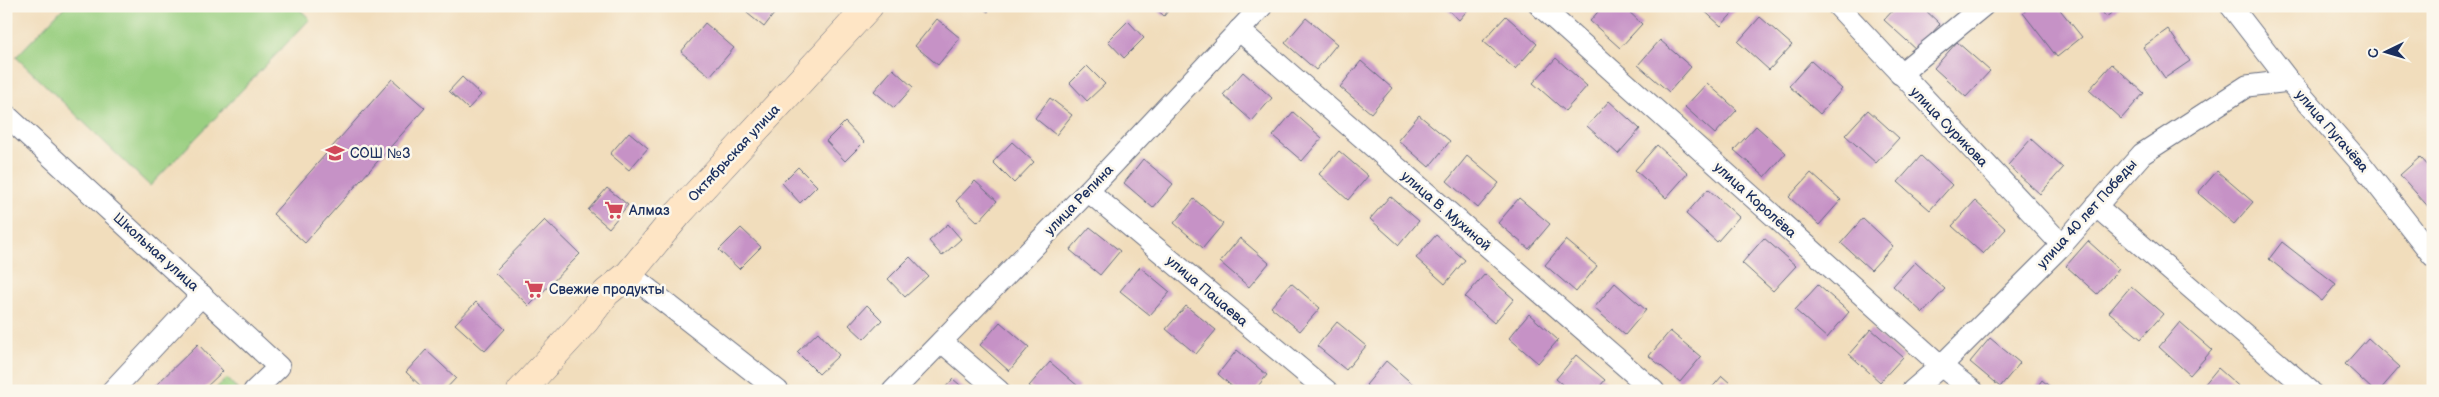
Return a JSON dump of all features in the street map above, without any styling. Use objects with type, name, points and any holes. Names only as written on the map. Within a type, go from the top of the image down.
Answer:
[{"type":"main road","name":"Октябрьская улица","points":[[521,391],[585,321],[606,293],[629,274],[679,213],[869,6]]},
{"type":"street","name":"улица Репина","points":[[893,391],[1088,191],[1262,6]]},
{"type":"street","name":"улица Королёва","points":[[1540,6],[1941,366],[1973,391]]},
{"type":"street","name":"улица Сурикова","points":[[1838,6],[2062,245]]},
{"type":"street","points":[[1900,74],[1983,6]]},
{"type":"street","name":"улица Пугачёва","points":[[2231,6],[2289,81],[2358,160],[2433,256]]},
{"type":"street","name":"улица В. Мухиной","points":[[1239,30],[1654,391]]},
{"type":"street","name":"улица 40 лет Победы","points":[[1912,391],[1941,366],[2062,245],[2142,154],[2247,86],[2289,81]]},
{"type":"street","name":"Школьная улица","points":[[6,115],[279,367],[254,391]]},
{"type":"street","name":"улица Пацаева","points":[[1088,191],[1327,391]]},
{"type":"street","points":[[2096,206],[2310,391]]},
{"type":"street","points":[[629,274],[778,391]]},
{"type":"street","points":[[112,391],[202,295]]},
{"type":"street","points":[[942,342],[999,391]]},
{"type":"green space","points":[[65,6],[296,6],[310,19],[150,186],[16,57]]},
{"type":"green space","points":[[227,378],[239,391],[213,391]]},
{"type":"building","points":[[752,6],[780,6],[764,27],[747,13]]},
{"type":"building","points":[[980,6],[993,6],[988,12]]},
{"type":"building","points":[[1153,6],[1172,6],[1164,16]]},
{"type":"building","points":[[1444,6],[1471,6],[1459,20]]},
{"type":"building","points":[[1603,6],[1623,6],[1642,24],[1620,48],[1590,21]]},
{"type":"building","points":[[1699,6],[1739,6],[1721,26]]},
{"type":"building","points":[[1897,6],[1921,6],[1940,24],[1917,50],[1884,20]]},
{"type":"building","points":[[2031,6],[2057,6],[2082,37],[2057,57],[2023,13]]},
{"type":"building","points":[[2098,6],[2121,6],[2106,17]]},
{"type":"building","points":[[1506,16],[1537,44],[1515,69],[1483,41]]},
{"type":"building","points":[[1760,17],[1792,45],[1769,70],[1738,42]]},
{"type":"building","points":[[1306,18],[1337,44],[1316,70],[1285,43]]},
{"type":"building","points":[[937,19],[960,38],[938,65],[915,46]]},
{"type":"building","points":[[1128,21],[1144,38],[1124,58],[1108,41]]},
{"type":"building","points":[[705,23],[734,48],[710,76],[681,52]]},
{"type":"building","points":[[2168,29],[2190,61],[2165,78],[2143,47]]},
{"type":"building","points":[[1660,40],[1691,67],[1669,92],[1638,65]]},
{"type":"building","points":[[1957,42],[1990,71],[1966,97],[1934,68]]},
{"type":"building","points":[[1556,58],[1587,86],[1565,111],[1533,83]]},
{"type":"building","points":[[1361,61],[1392,88],[1371,113],[1340,87]]},
{"type":"building","points":[[1811,61],[1842,89],[1820,114],[1789,86]]},
{"type":"building","points":[[2112,64],[2144,93],[2121,119],[2089,90]]},
{"type":"building","points":[[1087,66],[1105,84],[1087,101],[1070,83]]},
{"type":"building","points":[[893,69],[913,87],[894,108],[874,91]]},
{"type":"building","points":[[1243,72],[1272,98],[1252,121],[1223,95]]},
{"type":"building","points":[[462,77],[481,95],[468,109],[449,91]]},
{"type":"building","points":[[392,79],[425,108],[305,243],[273,214]]},
{"type":"building","points":[[1707,83],[1737,110],[1715,134],[1685,107]]},
{"type":"building","points":[[1050,98],[1072,115],[1056,135],[1035,118]]},
{"type":"building","points":[[1609,101],[1640,129],[1618,154],[1587,126]]},
{"type":"building","points":[[1868,110],[1899,138],[1876,163],[1845,135]]},
{"type":"building","points":[[1293,112],[1322,138],[1302,161],[1273,136]]},
{"type":"building","points":[[1419,115],[1450,141],[1429,167],[1398,140]]},
{"type":"building","points":[[845,122],[864,142],[845,161],[826,141]]},
{"type":"building","points":[[1756,126],[1786,153],[1765,177],[1734,150]]},
{"type":"building","points":[[629,132],[648,148],[629,170],[610,154]]},
{"type":"building","points":[[2031,139],[2063,168],[2040,194],[2008,165]]},
{"type":"building","points":[[1012,142],[1034,162],[1014,183],[993,162]]},
{"type":"building","points":[[1657,145],[1688,173],[1666,198],[1635,170]]},
{"type":"building","points":[[1339,151],[1368,176],[1348,200],[1319,174]]},
{"type":"building","points":[[1467,156],[1499,183],[1478,208],[1447,181]]},
{"type":"building","points":[[1921,156],[1952,185],[1930,210],[1898,182]]},
{"type":"building","points":[[2420,157],[2433,171],[2433,212],[2400,175]]},
{"type":"building","points":[[1143,159],[1173,184],[1153,208],[1124,183]]},
{"type":"building","points":[[798,167],[817,186],[800,203],[782,183]]},
{"type":"building","points":[[2217,171],[2253,202],[2234,224],[2198,193]]},
{"type":"building","points":[[1811,173],[1841,200],[1819,225],[1789,197]]},
{"type":"building","points":[[975,181],[997,201],[978,222],[956,201]]},
{"type":"building","points":[[607,188],[628,205],[609,228],[588,210]]},
{"type":"building","points":[[1708,189],[1739,217],[1717,242],[1686,214]]},
{"type":"building","points":[[1390,196],[1419,221],[1399,245],[1370,219]]},
{"type":"building","points":[[1519,198],[1550,224],[1529,249],[1498,223]]},
{"type":"building","points":[[1194,199],[1223,224],[1203,248],[1174,223]]},
{"type":"building","points":[[1975,201],[2006,229],[1983,254],[1952,226]]},
{"type":"building","points":[[1863,218],[1893,246],[1871,270],[1841,243]]},
{"type":"building","points":[[545,220],[580,254],[529,306],[494,272]]},
{"type":"building","points":[[948,224],[961,239],[942,256],[929,241]]},
{"type":"building","points":[[1090,227],[1120,251],[1100,275],[1070,250]]},
{"type":"building","points":[[741,228],[761,247],[739,269],[719,250]]},
{"type":"building","points":[[1436,235],[1465,260],[1445,284],[1416,258]]},
{"type":"building","points":[[1240,238],[1269,263],[1249,287],[1220,262]]},
{"type":"building","points":[[1764,238],[1796,266],[1773,291],[1742,263]]},
{"type":"building","points":[[1566,240],[1597,266],[1576,292],[1545,265]]},
{"type":"building","points":[[2088,241],[2119,269],[2097,294],[2066,266]]},
{"type":"building","points":[[2282,242],[2336,284],[2322,301],[2269,259]]},
{"type":"building","points":[[910,257],[928,276],[905,297],[888,279]]},
{"type":"building","points":[[1915,262],[1945,289],[1923,313],[1893,286]]},
{"type":"building","points":[[1140,267],[1170,292],[1150,315],[1120,291]]},
{"type":"building","points":[[1485,274],[1514,299],[1494,323],[1465,297]]},
{"type":"building","points":[[1291,283],[1320,308],[1300,331],[1271,307]]},
{"type":"building","points":[[1615,283],[1646,310],[1625,335],[1594,308]]},
{"type":"building","points":[[1818,285],[1849,312],[1827,338],[1795,310]]},
{"type":"building","points":[[2131,286],[2163,314],[2141,339],[2109,312]]},
{"type":"building","points":[[476,302],[505,329],[485,351],[455,324]]},
{"type":"building","points":[[867,305],[882,320],[864,339],[849,325]]},
{"type":"building","points":[[1186,306],[1216,330],[1196,354],[1166,329]]},
{"type":"building","points":[[1529,314],[1558,340],[1538,363],[1509,338]]},
{"type":"building","points":[[1000,322],[1029,347],[1009,371],[980,345]]},
{"type":"building","points":[[1337,322],[1366,346],[1346,370],[1317,346]]},
{"type":"building","points":[[2180,322],[2212,350],[2190,375],[2159,347]]},
{"type":"building","points":[[1871,329],[1903,357],[1880,382],[1849,354]]},
{"type":"building","points":[[1670,331],[1701,357],[1680,382],[1649,356]]},
{"type":"building","points":[[818,332],[839,355],[819,374],[797,352]]},
{"type":"building","points":[[1990,338],[2020,363],[2000,387],[1970,362]]},
{"type":"building","points":[[2368,338],[2400,367],[2379,391],[2374,391],[2345,364]]},
{"type":"building","points":[[198,344],[223,371],[202,391],[150,391]]},
{"type":"building","points":[[426,350],[456,378],[444,391],[426,391],[406,372]]},
{"type":"building","points":[[1237,350],[1267,375],[1254,391],[1237,391],[1218,374]]},
{"type":"building","points":[[1576,355],[1605,380],[1596,391],[1570,391],[1556,379]]},
{"type":"building","points":[[1386,361],[1415,386],[1411,391],[1373,391],[1366,385]]},
{"type":"building","points":[[1050,362],[1079,387],[1076,391],[1036,391],[1029,386]]},
{"type":"building","points":[[2218,368],[2244,391],[2199,391]]},
{"type":"building","points":[[1722,376],[1739,391],[1709,391]]},
{"type":"building","points":[[953,379],[967,391],[942,391]]},
{"type":"building","points":[[2042,380],[2055,391],[2034,391]]},
{"type":"place","name":"СОШ №3","points":[[335,153]]},
{"type":"place","name":"Алмаз","points":[[614,210]]},
{"type":"place","name":"Свежие продукты","points":[[534,289]]}]
